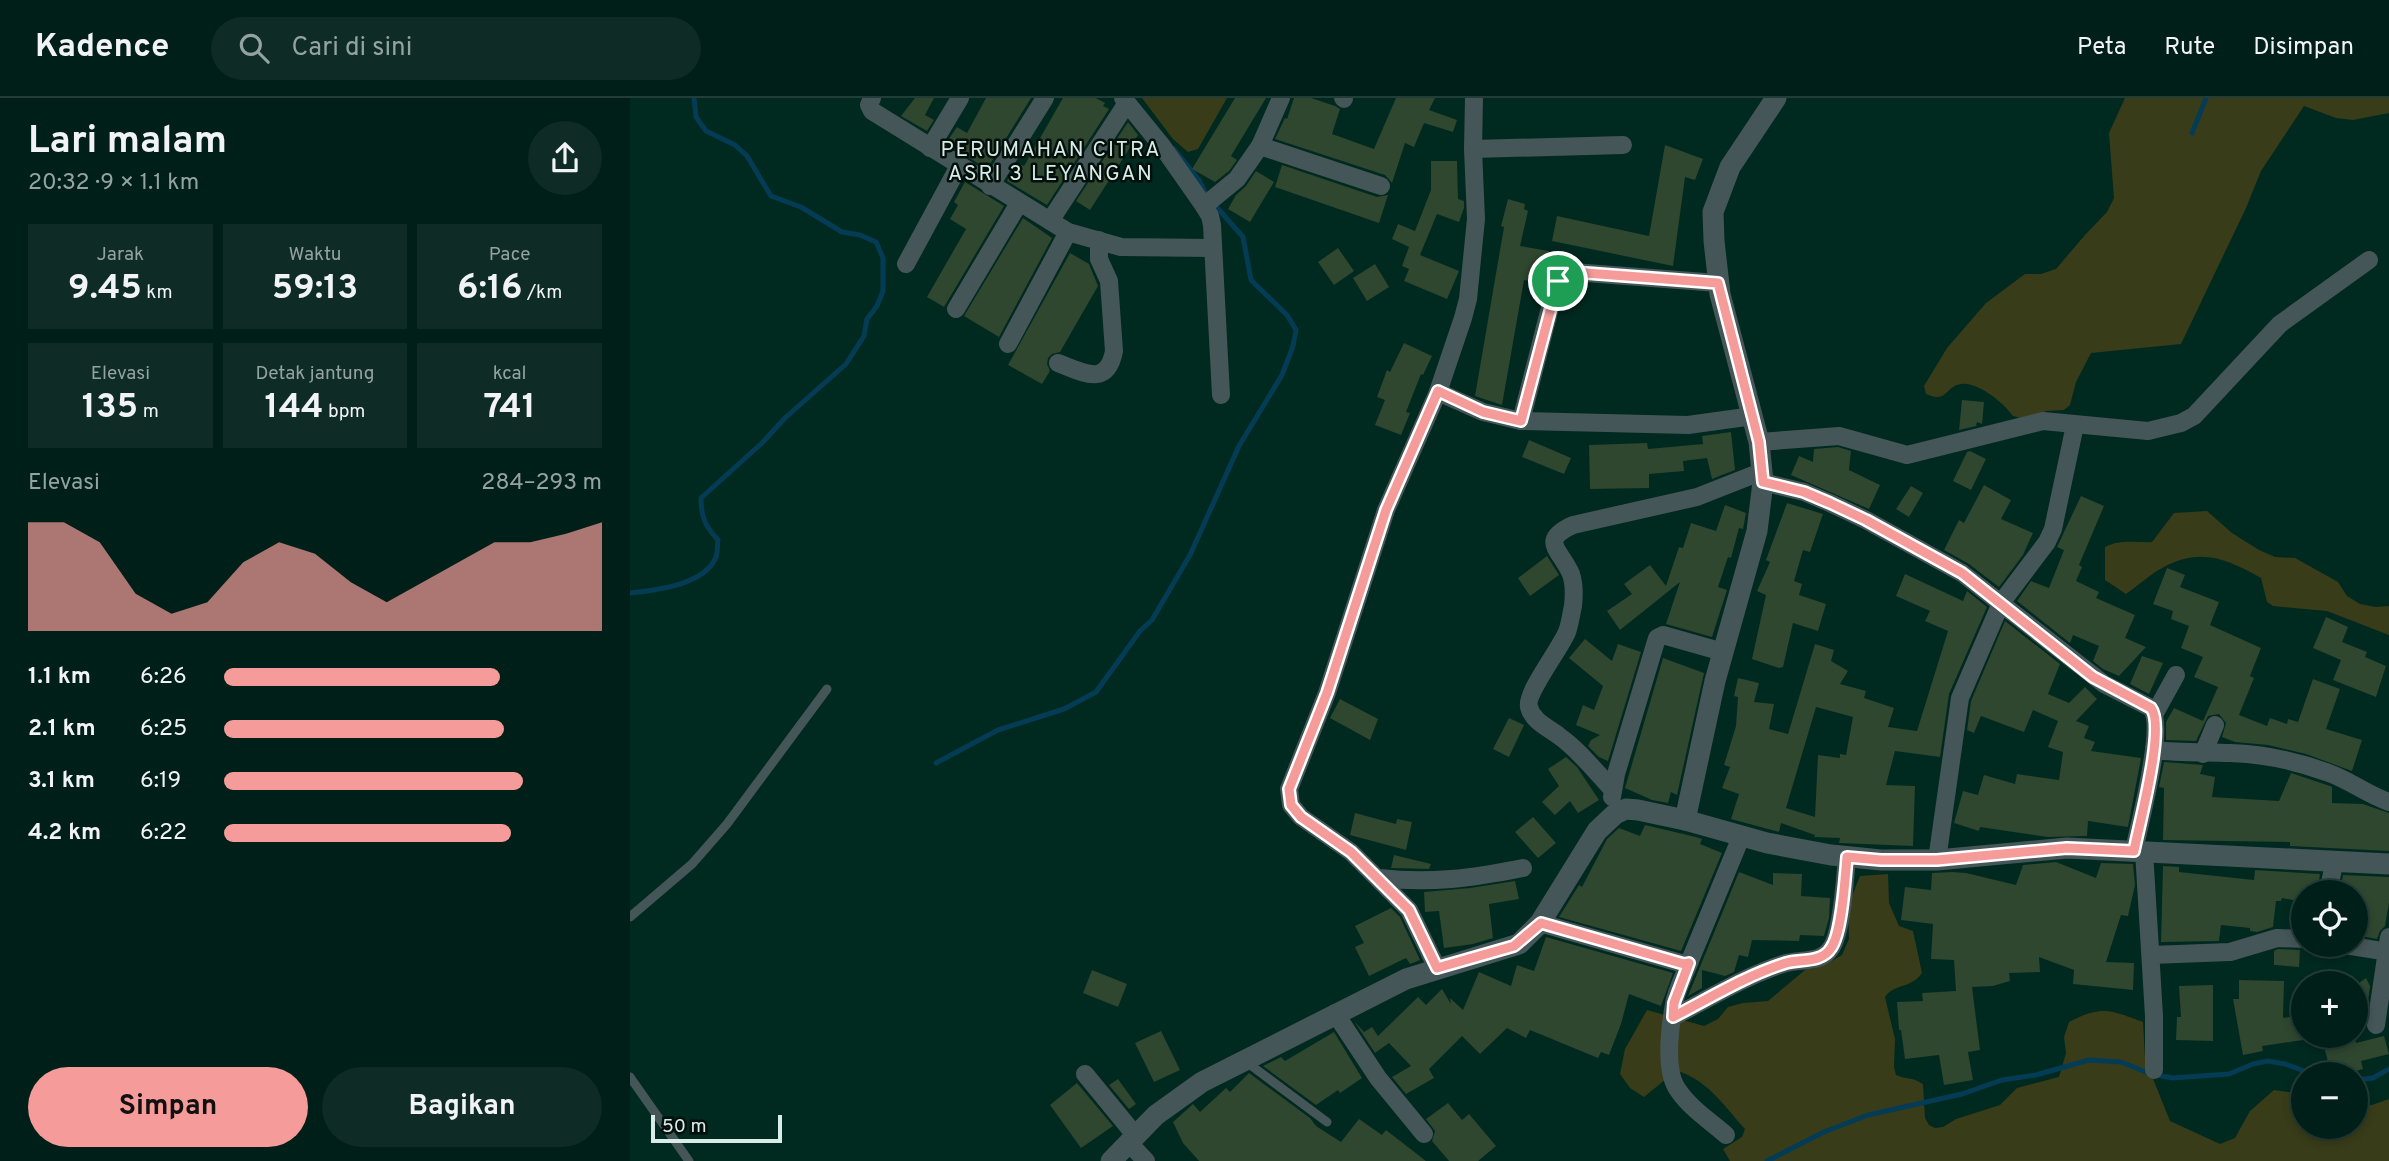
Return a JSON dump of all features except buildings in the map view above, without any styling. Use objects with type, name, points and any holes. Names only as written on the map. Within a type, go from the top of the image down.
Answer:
[{"type":"street","points":[[873,98],[869,105],[872,111],[1068,232],[1121,247],[1212,248]]},
{"type":"street","points":[[930,148],[960,98]]},
{"type":"street","points":[[990,186],[1045,98]]},
{"type":"street","points":[[1209,201],[1237,179],[1259,146],[1281,98]]},
{"type":"street","points":[[1437,968],[1409,910],[1351,852],[1301,817],[1291,805],[1288,793],[1327,693],[1386,510],[1438,391],[1468,299],[1476,215],[1474,98]]},
{"type":"street","points":[[1685,820],[1723,652],[1757,531],[1763,477],[1753,416],[1718,283],[1713,212],[1730,167],[1776,98]]},
{"type":"street","points":[[1050,221],[1125,101],[1209,201],[1221,395]]},
{"type":"street","points":[[1474,149],[1623,145]]},
{"type":"street","points":[[1259,146],[1381,186]]},
{"type":"street","points":[[906,264],[959,166]]},
{"type":"street","points":[[956,309],[1019,204]]},
{"type":"street","points":[[1008,344],[1068,232]]},
{"type":"street","points":[[1058,363],[1087,374],[1098,375],[1102,374],[1112,360],[1114,351],[1109,281],[1099,259],[1098,240]]},
{"type":"street","points":[[1759,442],[1839,436],[1907,455],[2043,421],[2148,431],[2181,423],[2194,416],[2280,324],[2369,260]]},
{"type":"street","points":[[1521,421],[1555,288],[1563,274],[1573,272],[1718,283]]},
{"type":"street","points":[[1438,391],[1483,412],[1521,421],[1688,425],[1753,416]]},
{"type":"street","points":[[1937,860],[1960,698],[2001,603],[2047,542],[2053,529],[2075,425]]},
{"type":"street","points":[[1612,789],[1570,744],[1537,720],[1528,703],[1535,684],[1568,630],[1573,602],[1572,576],[1558,554],[1555,537],[1573,525],[1698,496],[1763,477],[1866,520],[1962,573],[2093,677],[2146,705],[2155,713]]},
{"type":"street","points":[[1615,814],[1612,789],[1657,638],[1663,635],[1723,652]]},
{"type":"street","points":[[2154,1070],[2151,955],[2139,851],[2154,750],[2155,713],[2176,675]]},
{"type":"street","points":[[2203,754],[2215,726]]},
{"type":"street","points":[[2154,750],[2255,755],[2307,766],[2345,779],[2368,794],[2389,802]]},
{"type":"street","points":[[1111,1161],[1156,1115],[1202,1082],[1406,979],[1514,946],[1541,923],[1597,831],[1615,814],[1626,809],[1685,820],[1741,837],[1847,857],[1881,860],[1937,860],[2067,848],[2389,864]]},
{"type":"street","points":[[1726,1135],[1678,1091],[1671,1078],[1668,1061],[1674,1003],[1741,837]]},
{"type":"street","points":[[1673,1017],[1741,982],[1787,963],[1817,958],[1829,951],[1836,937],[1847,857]]},
{"type":"street","points":[[2331,880],[2335,860]]},
{"type":"street","points":[[1379,878],[1410,882],[1450,880],[1494,875],[1523,868]]},
{"type":"street","points":[[1541,923],[1684,964],[1689,963]]},
{"type":"street","points":[[2151,955],[2230,952],[2277,938],[2291,939]]},
{"type":"street","points":[[2368,946],[2388,946],[2376,1025]]},
{"type":"street","points":[[1335,1013],[1378,1078],[1424,1134]]},
{"type":"street","points":[[1085,1074],[1146,1161]]},
{"type":"lane","points":[[630,917],[692,864],[827,689]]},
{"type":"lane","points":[[1244,1060],[1327,1122]]},
{"type":"lane","points":[[630,1077],[689,1161]]},
{"type":"green space","points":[[1142,98],[1227,98],[1198,149],[1188,152],[1173,139]]},
{"type":"green space","points":[[2125,98],[2389,98],[2389,113],[2353,120],[2336,118],[2304,106],[2261,171],[2181,344],[2091,353],[2076,382],[2070,405],[2064,410],[2046,411],[2021,418],[2013,416],[1990,394],[1967,384],[1956,385],[1943,396],[1933,397],[1926,394],[1924,386],[1947,348],[1986,303],[2025,274],[2041,274],[2056,269],[2107,212],[2114,198],[2109,133]]},
{"type":"green space","points":[[2207,511],[2232,533],[2259,550],[2275,557],[2295,558],[2338,582],[2347,596],[2360,604],[2389,606],[2389,635],[2327,611],[2273,606],[2267,602],[2261,578],[2236,565],[2212,558],[2188,558],[2175,562],[2157,571],[2126,594],[2105,580],[2105,547],[2123,542],[2152,542],[2174,513]]},
{"type":"green space","points":[[1888,874],[1889,903],[1899,926],[1913,931],[1922,973],[1913,982],[1893,990],[1885,997],[1895,1039],[1896,1075],[1923,1084],[1925,1118],[1929,1125],[1935,1128],[1943,1127],[1956,1119],[2000,1105],[2017,1088],[2059,1077],[2066,1053],[2064,1037],[2069,1022],[2090,1013],[2106,1011],[2143,1022],[2145,1059],[2170,1121],[2220,1144],[2235,1138],[2250,1111],[2274,1090],[2291,1092],[2291,1139],[2368,1139],[2368,1105],[2389,1099],[2389,1161],[1730,1161],[1723,1149],[1742,1137],[1745,1129],[1700,1082],[1681,1072],[1666,1079],[1644,1097],[1630,1088],[1620,1074],[1625,1049],[1647,1010],[1704,1026],[1718,1019],[1728,1007],[1768,1001],[1805,970],[1828,963],[1842,955],[1849,939],[1848,906],[1860,876]]},
{"type":"waterway","points":[[630,593],[691,580],[710,566],[717,555],[718,540],[705,521],[701,498],[846,364],[864,336],[867,319],[877,306],[883,291],[883,258],[876,242],[860,235],[842,232],[801,207],[771,196],[747,156],[735,145],[706,131],[696,117],[694,98]]},
{"type":"waterway","points":[[2192,133],[2206,98]]},
{"type":"waterway","points":[[1174,149],[1199,180],[1207,196]]},
{"type":"waterway","points":[[936,763],[998,730],[1064,709],[1096,692],[1140,631],[1152,620],[1190,555],[1239,446],[1282,375],[1296,330],[1287,315],[1251,280],[1243,237],[1213,203]]},
{"type":"waterway","points":[[1767,1161],[1824,1132],[1868,1115],[1962,1094],[2002,1080],[2036,1075],[2089,1060],[2121,1062],[2151,1074],[2173,1078],[2229,1074],[2268,1061],[2291,1066]]},
{"type":"waterway","points":[[2368,1079],[2389,1069]]},
{"type":"district","name":"PERUMAHAN CITRA ASRI 3 LEYANGAN","points":[[1051,162]]},
{"type":"route","points":[[1573,272],[1718,283],[1759,442],[1763,482],[1804,492],[1830,503],[1962,573],[2093,677],[2151,708],[2155,713],[2156,736],[2134,851],[2067,848],[1937,860],[1847,857],[1836,937],[1824,956],[1787,963],[1741,982],[1673,1017],[1674,1003],[1689,963],[1684,964],[1541,923],[1519,944],[1486,956],[1437,968],[1409,910],[1351,852],[1301,817],[1291,805],[1288,793],[1327,693],[1386,510],[1438,391],[1483,412],[1521,421],[1558,281],[1563,274],[1573,272]]}]
